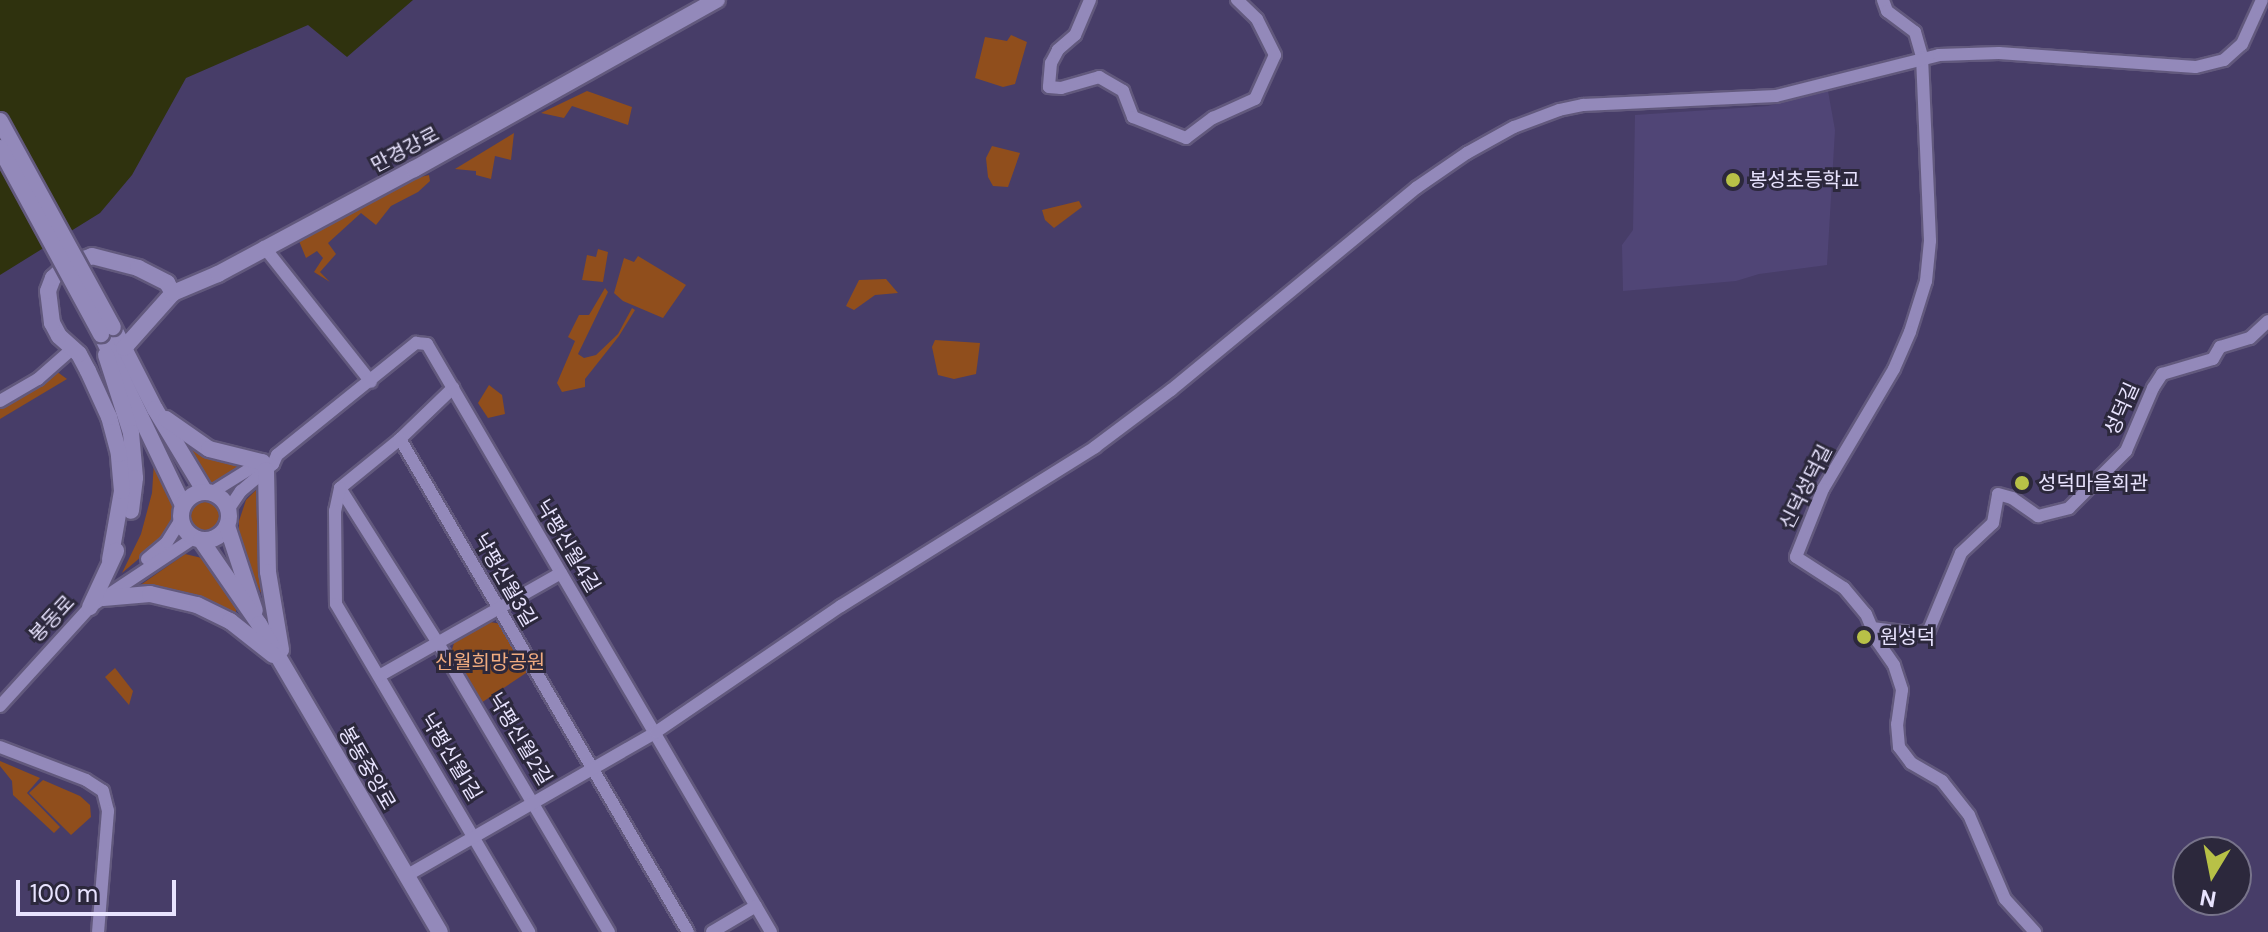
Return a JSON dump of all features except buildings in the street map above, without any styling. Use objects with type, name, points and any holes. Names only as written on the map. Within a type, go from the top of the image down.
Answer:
[{"type":"street","name":"만경강로","points":[[110,346],[173,293],[218,274],[414,169],[717,0]]},
{"type":"street","points":[[1090,0],[1075,35],[1051,63],[1049,87],[1061,88],[1099,77],[1123,91],[1133,117],[1186,138],[1213,118],[1255,99],[1274,58],[1257,19],[1237,0]]},
{"type":"street","name":"신덕성덕길","points":[[1883,0],[1887,11],[1915,32],[1922,57],[1930,241],[1926,281],[1894,369],[1823,489],[1796,557],[1857,600],[1894,665],[1902,690],[1897,724],[1899,747],[1911,763],[1942,781],[1969,815],[2005,899],[2035,932]]},
{"type":"street","points":[[406,876],[656,732],[841,606],[1095,447],[1171,390],[1416,188],[1491,139],[1536,118],[1571,108],[1610,102],[1721,101],[1776,96],[1922,57],[1999,53],[2196,67],[2224,60],[2242,44],[2262,0]]},
{"type":"street","points":[[0,121],[110,346],[131,433],[135,478],[128,524],[110,560]]},
{"type":"street","points":[[0,148],[110,346],[109,417],[122,481],[119,520],[97,602],[150,594],[197,605],[230,621],[284,664]]},
{"type":"street","points":[[264,247],[371,382]]},
{"type":"street","points":[[109,417],[75,351],[59,336],[47,304],[53,278],[68,264],[92,256],[120,262],[157,276],[173,293]]},
{"type":"street","name":"성덕길","points":[[1872,628],[1919,634],[1929,630],[1961,553],[1993,523],[1998,494],[2012,498],[2038,516],[2069,508],[2126,451],[2162,374],[2213,359],[2220,347],[2250,338],[2268,321]]},
{"type":"street","name":"낙평신월4길","points":[[228,518],[241,491],[264,466],[422,341],[427,344],[771,932]]},
{"type":"street","points":[[0,401],[38,379],[75,351],[110,346]]},
{"type":"street","name":"봉동중앙로","points":[[110,346],[228,518],[259,624]]},
{"type":"street","name":"봉동중앙로","points":[[110,346],[182,512],[284,664],[440,932]]},
{"type":"street","points":[[340,488],[400,439],[453,388]]},
{"type":"street","points":[[155,409],[185,435],[209,449],[264,466],[267,563],[284,664]]},
{"type":"street","name":"낙평신월3길","points":[[400,439],[688,932]]},
{"type":"street","name":"낙평신월4길","points":[[208,492],[264,466]]},
{"type":"street","name":"낙평신월1길","points":[[340,488],[335,511],[336,604],[529,932]]},
{"type":"street","name":"낙평신월2길","points":[[340,488],[438,643],[609,932]]},
{"type":"street","points":[[182,512],[189,498],[208,492]]},
{"type":"street","name":"봉동로","points":[[0,706],[112,583],[167,542],[182,512]]},
{"type":"street","points":[[198,539],[217,537],[228,518]]},
{"type":"street","name":"봉동로","points":[[97,602],[198,539]]},
{"type":"street","points":[[379,676],[561,573]]},
{"type":"street","points":[[0,747],[86,780],[103,791],[108,811],[98,932]]},
{"type":"street","points":[[712,932],[756,906]]},
{"type":"shaded area","points":[[0,0],[413,0],[347,57],[308,25],[186,78],[132,175],[100,213],[0,275]]},
{"type":"shaded area","name":"봉성초등학교","points":[[1828,91],[1835,130],[1827,265],[1759,274],[1736,281],[1623,291],[1622,245],[1633,230],[1635,115],[1768,106]]},
{"type":"green space","points":[[1011,35],[1027,42],[1015,84],[1003,87],[975,78],[985,37],[1007,41]]},
{"type":"green space","points":[[587,91],[632,107],[628,125],[572,106],[564,118],[541,113]]},
{"type":"green space","points":[[514,133],[511,160],[495,156],[491,179],[476,175],[476,171],[455,169]]},
{"type":"green space","points":[[992,146],[1020,153],[1008,187],[993,186],[988,177],[986,158]]},
{"type":"green space","points":[[429,175],[430,181],[418,192],[391,206],[376,225],[361,213],[328,243],[336,254],[320,272],[330,282],[314,272],[323,258],[317,251],[306,258],[299,241],[412,179]]},
{"type":"green space","points":[[1079,201],[1082,207],[1054,228],[1045,220],[1042,210]]},
{"type":"green space","points":[[598,249],[608,252],[603,282],[582,280],[587,255],[596,257]]},
{"type":"green space","points":[[638,256],[686,285],[663,318],[623,301],[614,293],[624,258],[634,262]]},
{"type":"green space","points":[[886,279],[898,293],[875,295],[854,310],[846,306],[859,280]]},
{"type":"green space","points":[[605,288],[608,292],[578,354],[584,358],[596,355],[618,334],[632,308],[635,310],[619,336],[585,379],[585,387],[562,392],[557,383],[575,341],[568,337],[579,315],[589,315]]},
{"type":"green space","points":[[935,340],[980,343],[976,374],[954,379],[938,375],[932,347]]},
{"type":"green space","points":[[56,371],[67,379],[0,419],[0,409]]},
{"type":"green space","points":[[489,385],[502,395],[505,414],[488,418],[478,403]]},
{"type":"green space","points":[[189,444],[248,466],[209,486]]},
{"type":"green space","points":[[154,462],[173,499],[174,513],[168,534],[122,573],[141,534],[152,493]]},
{"type":"green space","points":[[261,485],[259,532],[263,597],[239,549],[239,521],[246,500]]},
{"type":"green space","points":[[205,502],[215,506],[219,516],[215,526],[205,530],[195,526],[191,516],[195,506]]},
{"type":"green space","points":[[185,554],[206,559],[236,608],[236,613],[185,593],[139,586]]},
{"type":"green space","name":"신월희망공원","points":[[490,622],[501,624],[529,671],[481,703],[451,653],[454,643]]},
{"type":"green space","points":[[115,668],[133,691],[129,705],[105,677]]},
{"type":"green space","points":[[0,761],[40,778],[27,793],[60,827],[54,833],[13,795],[12,781],[0,766]]},
{"type":"green space","points":[[43,780],[80,796],[90,805],[91,817],[71,835],[29,793]]},
{"type":"place","name":"봉성초등학교","points":[[1733,180]]},
{"type":"place","name":"성덕마을회관","points":[[2022,483]]},
{"type":"place","name":"원성덕","points":[[1864,637]]}]
